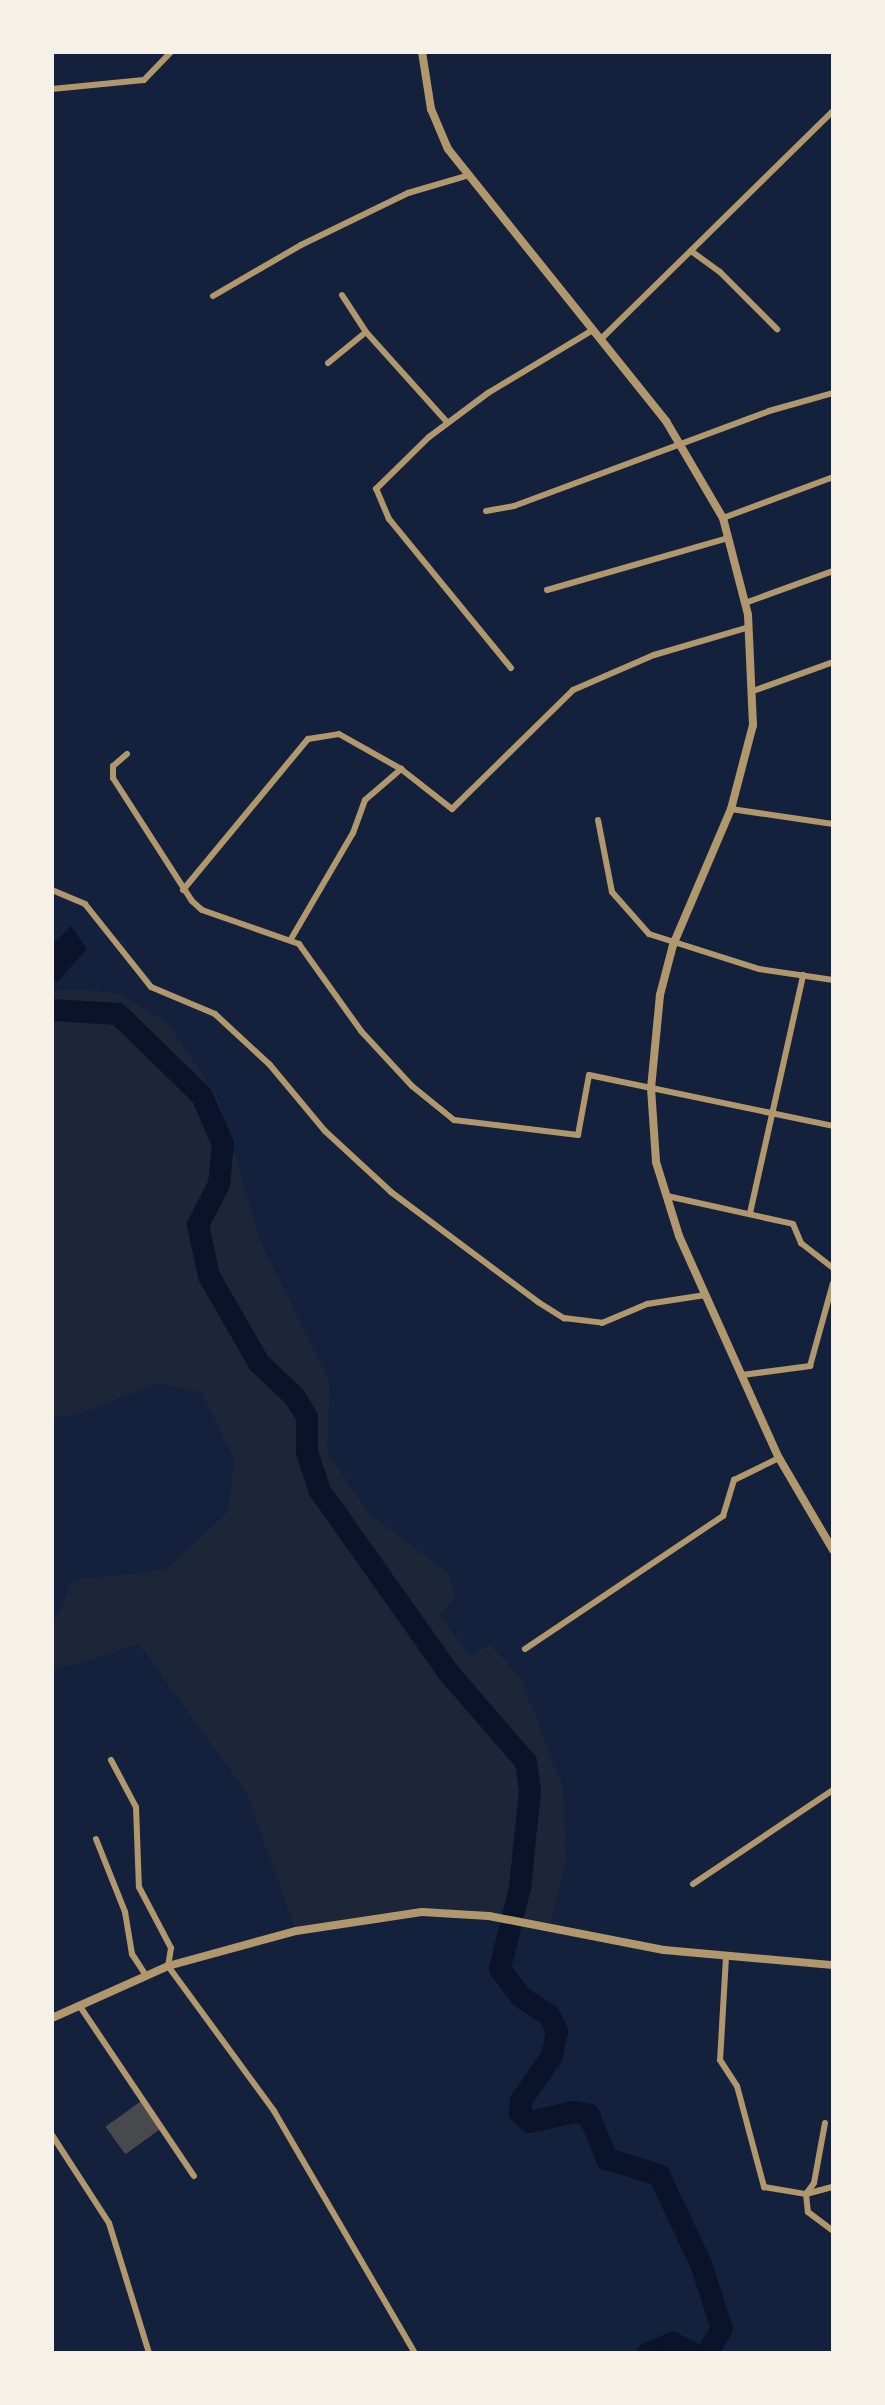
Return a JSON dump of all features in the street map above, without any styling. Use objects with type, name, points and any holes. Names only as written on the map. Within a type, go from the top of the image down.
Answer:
[{"type":"street","points":[[52,89],[144,80],[171,52]]},
{"type":"street","points":[[422,52],[431,109],[448,149],[466,176],[601,339],[681,443],[723,518],[749,627],[753,725],[731,809],[673,945],[660,995],[651,1088],[656,1162],[705,1295],[779,1458],[833,1550]]},
{"type":"street","points":[[601,339],[833,111]]},
{"type":"street","points":[[213,296],[301,245],[408,193],[466,176]]},
{"type":"street","points":[[691,251],[720,272],[777,329]]},
{"type":"street","points":[[342,295],[366,332],[448,423]]},
{"type":"street","points":[[511,668],[389,519],[376,495],[378,484],[448,423],[529,365],[593,330]]},
{"type":"street","points":[[328,363],[366,332]]},
{"type":"street","points":[[486,511],[529,501],[681,443],[833,393]]},
{"type":"street","points":[[723,518],[833,477]]},
{"type":"street","points":[[547,590],[728,538]]},
{"type":"street","points":[[745,603],[833,571]]},
{"type":"street","points":[[183,890],[308,739],[339,734],[401,769],[452,809],[573,690],[654,655],[749,627]]},
{"type":"street","points":[[753,691],[833,662]]},
{"type":"street","points":[[127,754],[113,766],[113,778],[183,890],[202,910],[291,939],[361,1031],[412,1086],[454,1120],[578,1135],[589,1075],[833,1126]]},
{"type":"street","points":[[291,939],[353,833],[365,800],[401,769]]},
{"type":"street","points":[[731,809],[833,824]]},
{"type":"street","points":[[598,820],[612,892],[638,926],[673,945],[759,969],[833,980]]},
{"type":"street","points":[[52,890],[85,904],[151,987],[215,1014],[270,1065],[325,1131],[391,1192],[538,1302],[564,1318],[602,1323],[647,1304],[705,1295]]},
{"type":"street","points":[[750,1213],[803,975]]},
{"type":"street","points":[[667,1196],[793,1224],[801,1243],[833,1268]]},
{"type":"street","points":[[742,1375],[810,1366],[833,1283]]},
{"type":"street","points":[[525,1649],[723,1516],[734,1480],[779,1458]]},
{"type":"street","points":[[111,1760],[136,1807],[139,1887],[171,1948],[168,1966],[274,2111],[415,2353]]},
{"type":"street","points":[[693,1884],[833,1790]]},
{"type":"street","points":[[96,1839],[125,1912],[132,1954],[145,1974]]},
{"type":"street","points":[[52,2018],[168,1966],[353,1921],[422,1912],[489,1916],[549,1929],[726,1957],[833,1965]]},
{"type":"street","points":[[726,1957],[720,2060],[737,2086],[764,2187],[806,2194],[833,2187]]},
{"type":"street","points":[[79,2005],[194,2176]]},
{"type":"street","points":[[825,2123],[814,2183],[806,2194],[808,2212],[833,2231]]},
{"type":"street","points":[[52,2135],[109,2223],[149,2353]]},
{"type":"shaded area","points":[[71,926],[87,949],[58,981],[52,981],[52,945]]},
{"type":"shaded area","points":[[78,989],[118,994],[167,1022],[219,1100],[260,1241],[330,1382],[327,1452],[369,1514],[449,1574],[455,1597],[440,1615],[469,1655],[490,1645],[520,1677],[562,1784],[566,1862],[549,1929],[489,1916],[422,1912],[296,1931],[246,1792],[139,1644],[52,1671],[52,1628],[73,1580],[165,1570],[228,1512],[234,1459],[201,1392],[156,1383],[91,1410],[52,1419],[52,991]]},
{"type":"building","points":[[141,2101],[161,2129],[125,2154],[105,2127]]},
{"type":"waterway","points":[[52,1010],[118,1014],[202,1096],[223,1144],[219,1184],[198,1225],[209,1276],[259,1363],[294,1396],[307,1417],[307,1452],[320,1491],[448,1672],[526,1762],[530,1791],[520,1887],[500,1969],[521,1997],[549,2015],[557,2031],[552,2056],[521,2101],[520,2113],[530,2122],[574,2112],[589,2115],[607,2159],[659,2175],[701,2264],[722,2329],[707,2353]]},
{"type":"waterway","points":[[648,2353],[673,2343],[693,2353]]}]
